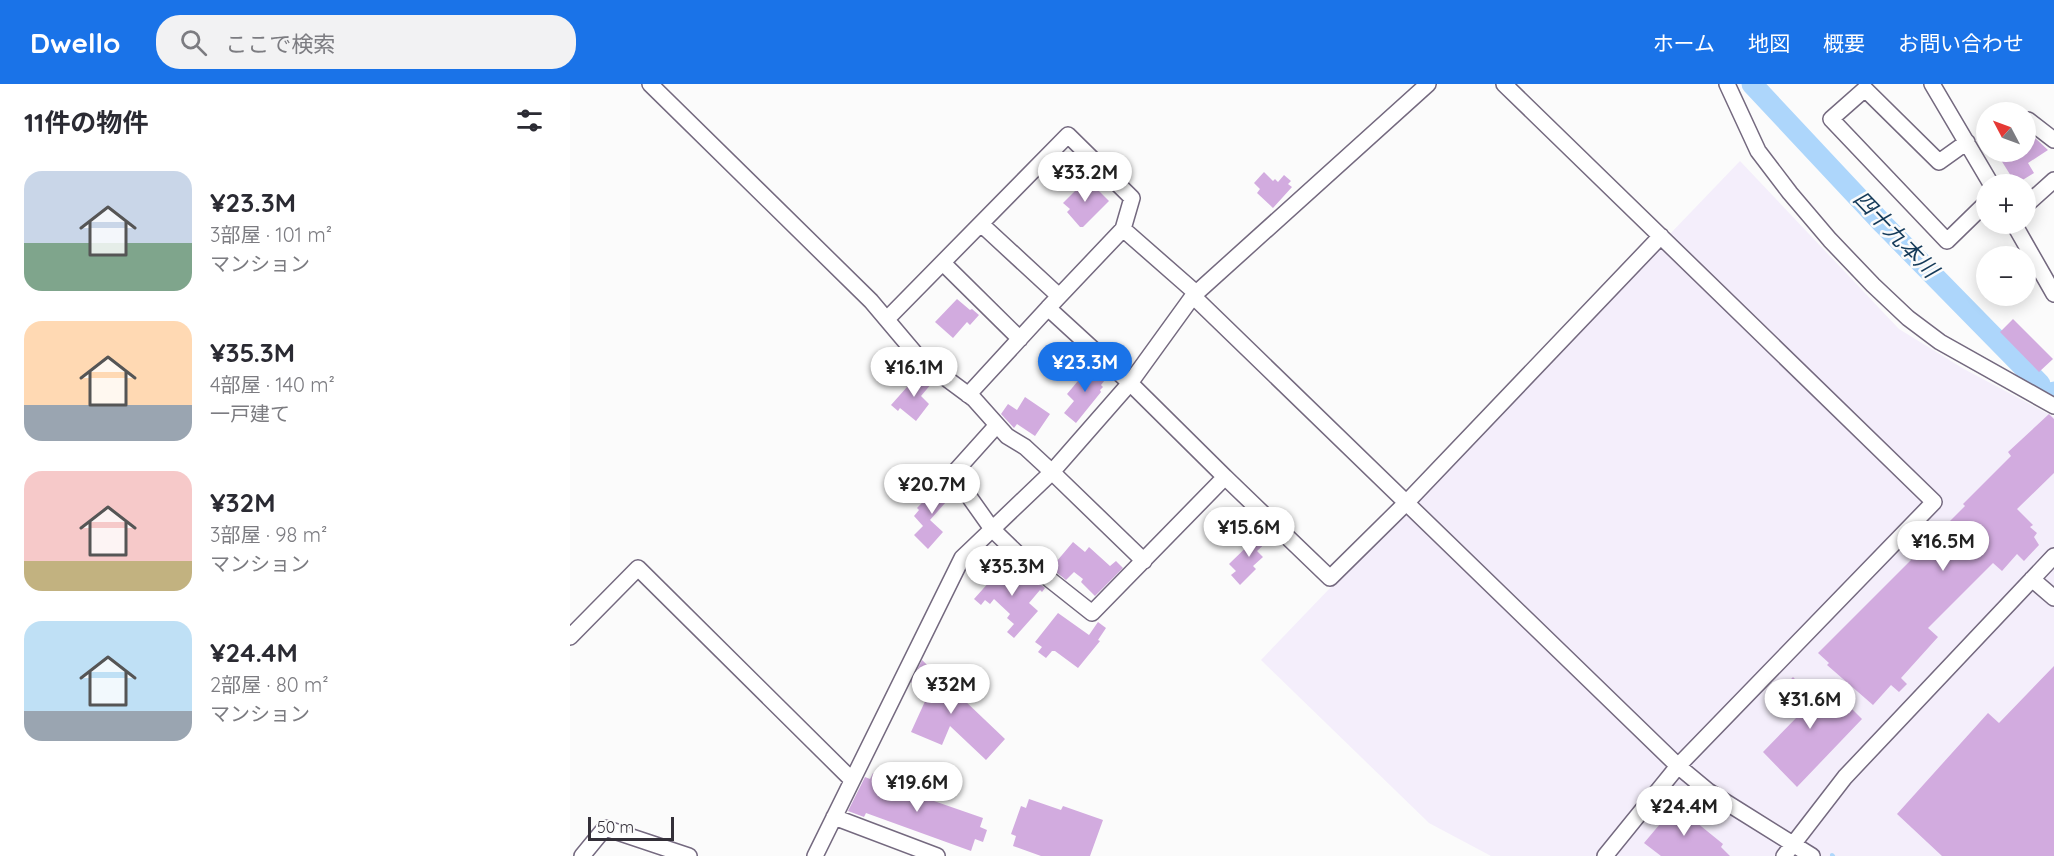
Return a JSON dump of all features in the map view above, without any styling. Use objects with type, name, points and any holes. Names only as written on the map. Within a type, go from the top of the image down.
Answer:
[{"type":"street","points":[[650,84],[871,300],[920,359],[968,395],[1007,436],[1025,447],[1144,561]]},
{"type":"street","points":[[815,856],[962,558],[1052,472],[1130,383],[1194,294],[1428,84]]},
{"type":"street","points":[[1504,84],[1934,502],[1678,766],[1605,856]]},
{"type":"street","points":[[1727,84],[1758,151],[1830,240],[1873,285],[1908,318],[1940,342],[2054,406]]},
{"type":"street","points":[[1932,84],[1985,174]]},
{"type":"street","points":[[1967,142],[1939,162],[1865,89],[1831,119],[1947,242],[1976,213]]},
{"type":"street","points":[[2036,126],[2054,140]]},
{"type":"street","points":[[888,319],[1068,135],[1132,198],[1123,229],[968,395]]},
{"type":"street","points":[[2036,196],[2054,180]]},
{"type":"street","points":[[981,224],[1059,296]]},
{"type":"street","points":[[1123,229],[1194,294],[1678,766],[1788,850],[1812,856]]},
{"type":"street","points":[[2020,234],[2054,294]]},
{"type":"street","points":[[1048,308],[1130,383],[1330,578],[1407,502],[1661,236]]},
{"type":"street","points":[[943,263],[1020,339]]},
{"type":"street","points":[[997,425],[953,474],[992,529],[1020,556],[1092,613],[1225,477]]},
{"type":"street","points":[[1788,850],[1845,777],[2054,556]]},
{"type":"street","points":[[570,637],[638,568],[851,779]]},
{"type":"street","points":[[2032,579],[2054,598]]},
{"type":"street","points":[[834,817],[937,856]]},
{"type":"street","points":[[582,856],[604,828],[689,856]]},
{"type":"shaded area","points":[[1740,161],[1899,329],[1964,369],[2054,417],[2054,856],[1491,856],[1429,823],[1261,660]]},
{"type":"building","points":[[2036,139],[2048,150],[2036,158]]},
{"type":"building","points":[[2002,162],[2030,162],[2028,163],[2034,173],[2032,174],[2010,174]]},
{"type":"building","points":[[1264,172],[1273,181],[1275,179],[1278,182],[1284,175],[1291,181],[1288,184],[1292,187],[1273,208],[1257,193],[1260,189],[1254,183]]},
{"type":"building","points":[[1087,179],[1109,201],[1083,227],[1080,227],[1067,212],[1070,209],[1063,203]]},
{"type":"building","points":[[957,299],[979,315],[970,325],[967,322],[953,338],[935,322]]},
{"type":"building","points":[[2013,319],[2053,359],[2039,372],[2000,332]]},
{"type":"building","points":[[1097,366],[1108,376],[1101,385],[1103,387],[1101,392],[1076,423],[1064,413],[1074,401],[1067,394],[1088,369],[1092,373]]},
{"type":"building","points":[[923,373],[932,380],[921,396],[929,404],[916,421],[900,408],[898,411],[891,405],[915,378],[917,380]]},
{"type":"building","points":[[1025,397],[1050,414],[1035,436],[1017,424],[1014,428],[1001,414],[1008,404],[1017,410]]},
{"type":"building","points":[[2049,414],[2054,419],[2054,473],[2017,509],[2033,525],[2030,527],[2037,533],[2034,537],[2039,545],[2024,561],[2017,554],[2002,571],[1993,563],[1928,628],[1938,637],[1901,678],[1907,684],[1899,692],[1891,685],[1873,705],[1827,665],[1829,663],[1818,653],[1965,506],[1963,504],[2011,456],[2008,452]]},
{"type":"building","points":[[940,484],[943,487],[945,484],[954,493],[930,520],[943,532],[928,549],[914,535],[923,526],[914,516],[919,510],[917,508]]},
{"type":"building","points":[[1265,529],[1273,536],[1257,551],[1263,557],[1253,566],[1256,569],[1240,585],[1231,575],[1236,571],[1229,564]]},
{"type":"building","points":[[1073,542],[1085,552],[1089,547],[1110,566],[1116,561],[1123,568],[1095,596],[1081,582],[1083,579],[1074,572],[1066,580],[1051,568]]},
{"type":"building","points":[[997,566],[1013,580],[1022,570],[1045,588],[1042,592],[1040,590],[1029,603],[1038,611],[1014,638],[1007,632],[1014,624],[1007,618],[1010,614],[994,599],[990,604],[985,600],[981,605],[974,599],[991,580],[987,577]]},
{"type":"building","points":[[1058,613],[1089,635],[1098,622],[1106,628],[1098,640],[1100,641],[1078,668],[1055,651],[1052,651],[1046,658],[1038,652],[1042,647],[1035,642]]},
{"type":"building","points":[[922,660],[1005,739],[986,760],[950,726],[942,745],[911,732],[927,697],[911,682]]},
{"type":"building","points":[[2054,666],[2054,856],[1942,856],[1897,814],[1988,713],[1999,723]]},
{"type":"building","points":[[1793,677],[1814,699],[1828,685],[1862,719],[1797,787],[1763,752],[1797,717],[1775,696]]},
{"type":"building","points":[[873,773],[884,777],[882,783],[983,818],[980,827],[987,830],[983,842],[975,839],[971,851],[866,813],[864,817],[848,811],[865,777],[870,779]]},
{"type":"building","points":[[1029,799],[1061,810],[1063,806],[1103,820],[1090,856],[1041,856],[1013,846],[1016,836],[1011,834],[1021,806],[1026,808]]},
{"type":"building","points":[[1676,805],[1681,810],[1684,807],[1693,814],[1691,818],[1723,844],[1721,847],[1730,856],[1661,856],[1644,843]]},
{"type":"waterway","name":"四十九本川","points":[[1752,84],[1883,224],[2040,384]]}]
